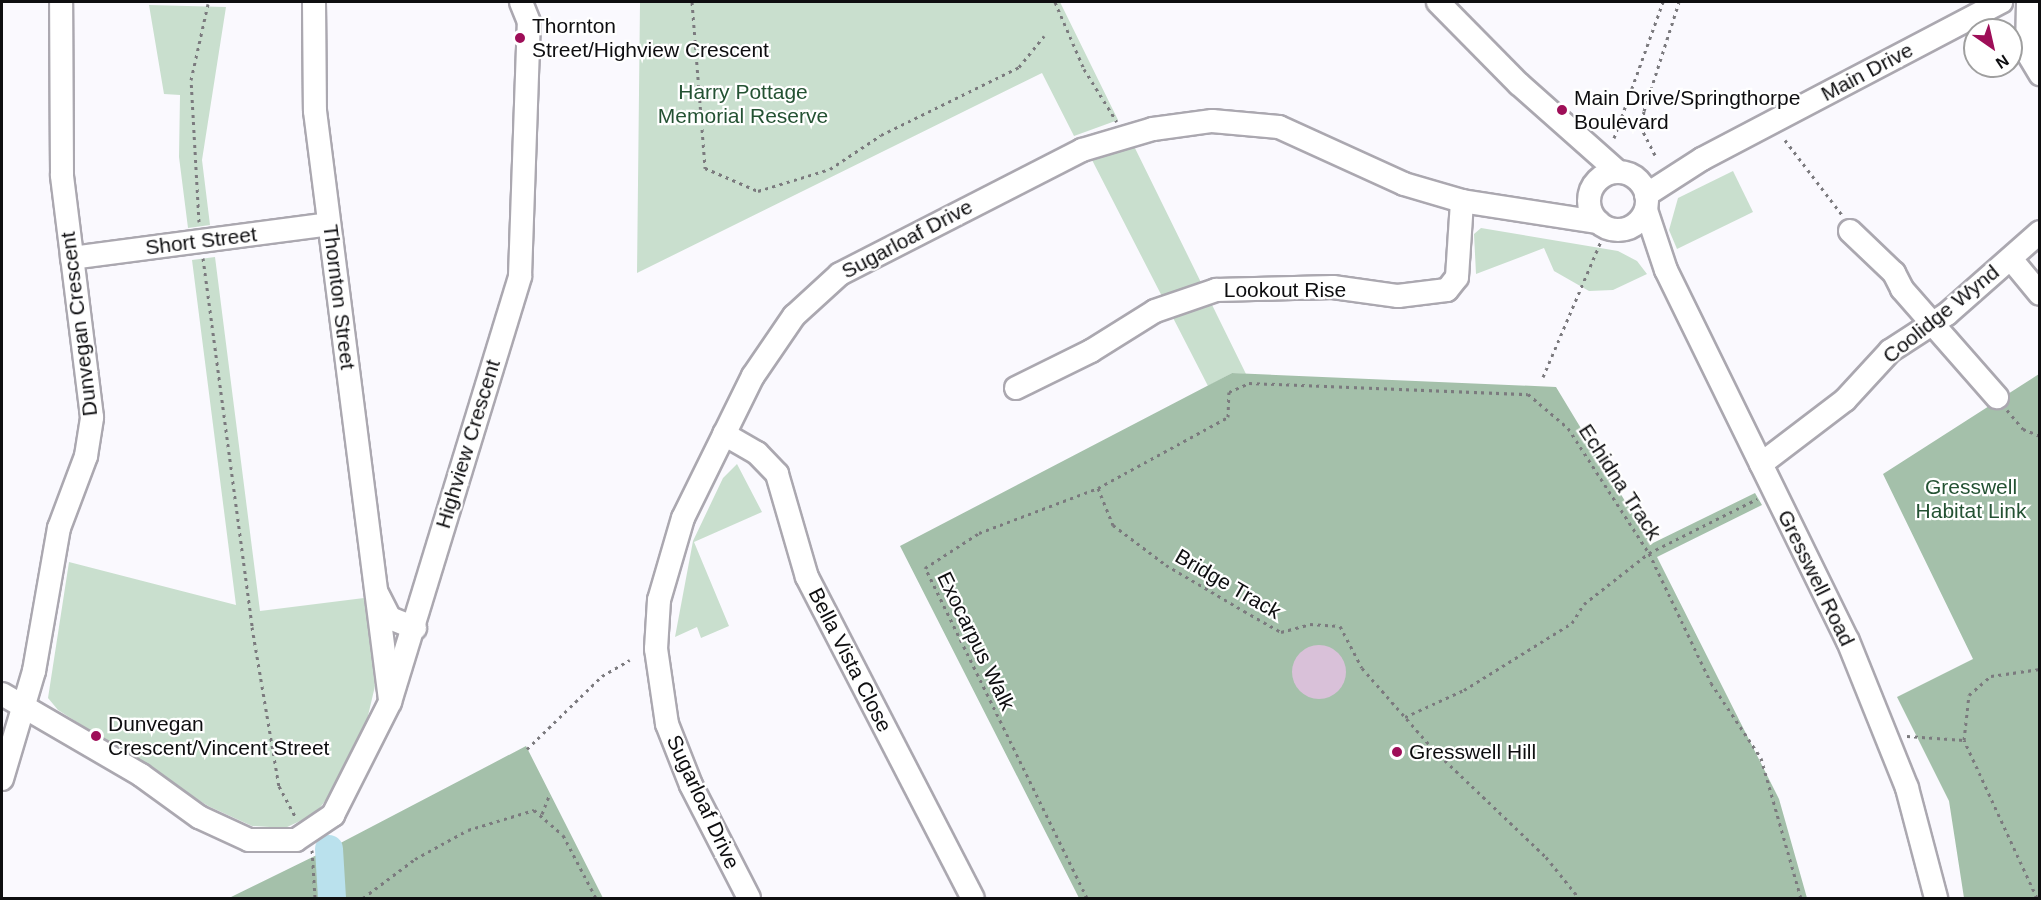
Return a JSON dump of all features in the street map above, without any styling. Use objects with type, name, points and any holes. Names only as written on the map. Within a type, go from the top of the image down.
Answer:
[{"type":"street","name":"Dunvegan Crescent","points":[[2,779],[25,708],[59,528],[90,436],[91,402],[60,150],[61,2]]},
{"type":"street","name":"Thornton Street","points":[[314,2],[314,95],[377,592],[381,647],[390,702]]},
{"type":"street","name":"Highview Crescent","points":[[295,839],[340,805],[390,702],[415,628],[523,262],[529,22],[521,2]]},
{"type":"street","points":[[1438,2],[1570,131],[1636,188],[1637,223],[1609,227],[1570,131]]},
{"type":"street","name":"Main Drive","points":[[1636,188],[1702,159],[2001,2]]},
{"type":"street","points":[[2028,2],[2026,41],[2040,74]]},
{"type":"street","name":"Sugarloaf Drive","points":[[749,898],[680,763],[667,724],[656,649],[670,553],[724,434],[779,335],[840,274],[1051,165],[1125,136],[1182,124],[1262,123],[1316,141],[1404,184],[1462,201],[1531,210],[1609,227]]},
{"type":"street","name":"Sugarloaf Drive","points":[[1531,210],[1592,189],[1636,188]]},
{"type":"street","name":"Gresswell Road","points":[[1636,188],[1666,270],[1848,641],[1890,743],[1936,898]]},
{"type":"street","name":"Lookout Rise","points":[[1016,388],[1091,351],[1155,311],[1216,290],[1333,287],[1398,296],[1447,290],[1457,277],[1462,201]]},
{"type":"street","name":"Short Street","points":[[72,258],[330,224]]},
{"type":"street","name":"Gresswell Road","points":[[1609,227],[1666,270]]},
{"type":"street","points":[[1850,231],[1894,273],[1933,324],[1997,397]]},
{"type":"street","name":"Coolidge Wynd","points":[[1761,464],[1850,396],[1899,343],[1933,324],[2040,232]]},
{"type":"street","points":[[2011,259],[2040,294]]},
{"type":"street","name":"Bella Vista Close","points":[[724,434],[757,453],[777,474],[807,577],[973,898]]},
{"type":"street","name":"Thornton Street","points":[[377,592],[390,618],[415,628]]},
{"type":"street","points":[[381,647],[407,651]]},
{"type":"street","points":[[2,694],[141,776],[199,817],[249,840],[295,839]]},
{"type":"path","points":[[692,2],[705,168],[758,191],[830,169],[881,135],[1019,67],[1044,36]]},
{"type":"path","points":[[1055,2],[1084,69],[1125,136]]},
{"type":"path","points":[[1614,138],[1663,2]]},
{"type":"path","points":[[1655,155],[1642,129],[1644,111],[1679,2]]},
{"type":"path","points":[[200,228],[191,80],[208,4]]},
{"type":"path","points":[[1785,140],[1837,205],[1850,231]]},
{"type":"path","points":[[1543,377],[1609,227]]},
{"type":"path","points":[[203,253],[252,627],[279,786],[295,839],[315,856],[315,898]]},
{"type":"path","name":"Echidna Track","points":[[1098,488],[1228,417],[1229,392],[1249,383],[1528,394],[1568,428],[1649,554],[1711,683],[1761,758],[1801,898]]},
{"type":"path","points":[[1997,397],[2023,429],[2040,436]]},
{"type":"path","name":"Bridge Track","points":[[1098,488],[1113,525],[1166,566],[1244,611],[1281,632],[1310,624],[1340,627],[1362,668],[1405,717],[1546,857],[1578,898]]},
{"type":"path","name":"Exocarpus Walk","points":[[1087,898],[925,568],[979,533],[1098,488]]},
{"type":"path","points":[[1405,717],[1464,690],[1572,623],[1584,604],[1649,554],[1774,490]]},
{"type":"path","points":[[527,749],[602,676],[630,660]]},
{"type":"path","points":[[2037,898],[1965,740],[1969,695],[1991,676],[2040,669]]},
{"type":"path","points":[[1890,743],[1914,734],[1965,740]]},
{"type":"path","points":[[542,814],[550,793]]},
{"type":"path","points":[[363,898],[415,859],[468,830],[517,812],[542,814],[563,835],[596,898]]},
{"type":"green space","name":"Harry Pottage Memorial Reserve","points":[[640,2],[1060,2],[1118,120],[1074,136],[1042,73],[637,273]]},
{"type":"green space","points":[[149,5],[226,7],[202,160],[210,225],[188,228],[179,157],[180,95],[164,94]]},
{"type":"green space","points":[[1131,140],[1246,374],[1232,373],[1208,386],[1091,158]]},
{"type":"green space","points":[[1733,171],[1753,212],[1677,249],[1669,230],[1678,198]]},
{"type":"green space","points":[[1481,228],[1618,251],[1637,261],[1647,274],[1613,290],[1589,291],[1554,271],[1544,248],[1476,274],[1474,234]]},
{"type":"green space","points":[[215,257],[260,611],[364,598],[375,686],[367,720],[329,796],[315,814],[285,828],[252,826],[208,806],[58,710],[48,698],[69,562],[236,605],[192,260]]},
{"type":"green space","points":[[1232,373],[1556,387],[1651,544],[1755,493],[1762,505],[1657,557],[1779,799],[1807,898],[1079,898],[900,546]]},
{"type":"green space","name":"Gresswell Habitat Link","points":[[2039,374],[2039,898],[1964,898],[1949,801],[1897,697],[1973,659],[1883,474]]},
{"type":"green space","points":[[737,464],[762,512],[694,542],[729,626],[701,638],[697,627],[675,637],[693,541],[723,478]]},
{"type":"green space","points":[[526,746],[603,898],[229,898],[329,849]]},
{"type":"building","points":[[1314,645],[1324,645],[1334,649],[1342,657],[1346,672],[1342,687],[1334,695],[1324,699],[1314,699],[1304,695],[1296,687],[1292,677],[1292,667],[1296,657],[1304,649]]},
{"type":"waterway","points":[[329,849],[332,898]]},
{"type":"place","name":"Thornton Street/Highview Crescent","points":[[520,38]]},
{"type":"place","name":"Main Drive/Springthorpe Boulevard","points":[[1562,110]]},
{"type":"place","name":"Dunvegan Crescent/Vincent Street","points":[[96,736]]},
{"type":"place","name":"Gresswell Hill","points":[[1397,752]]}]
